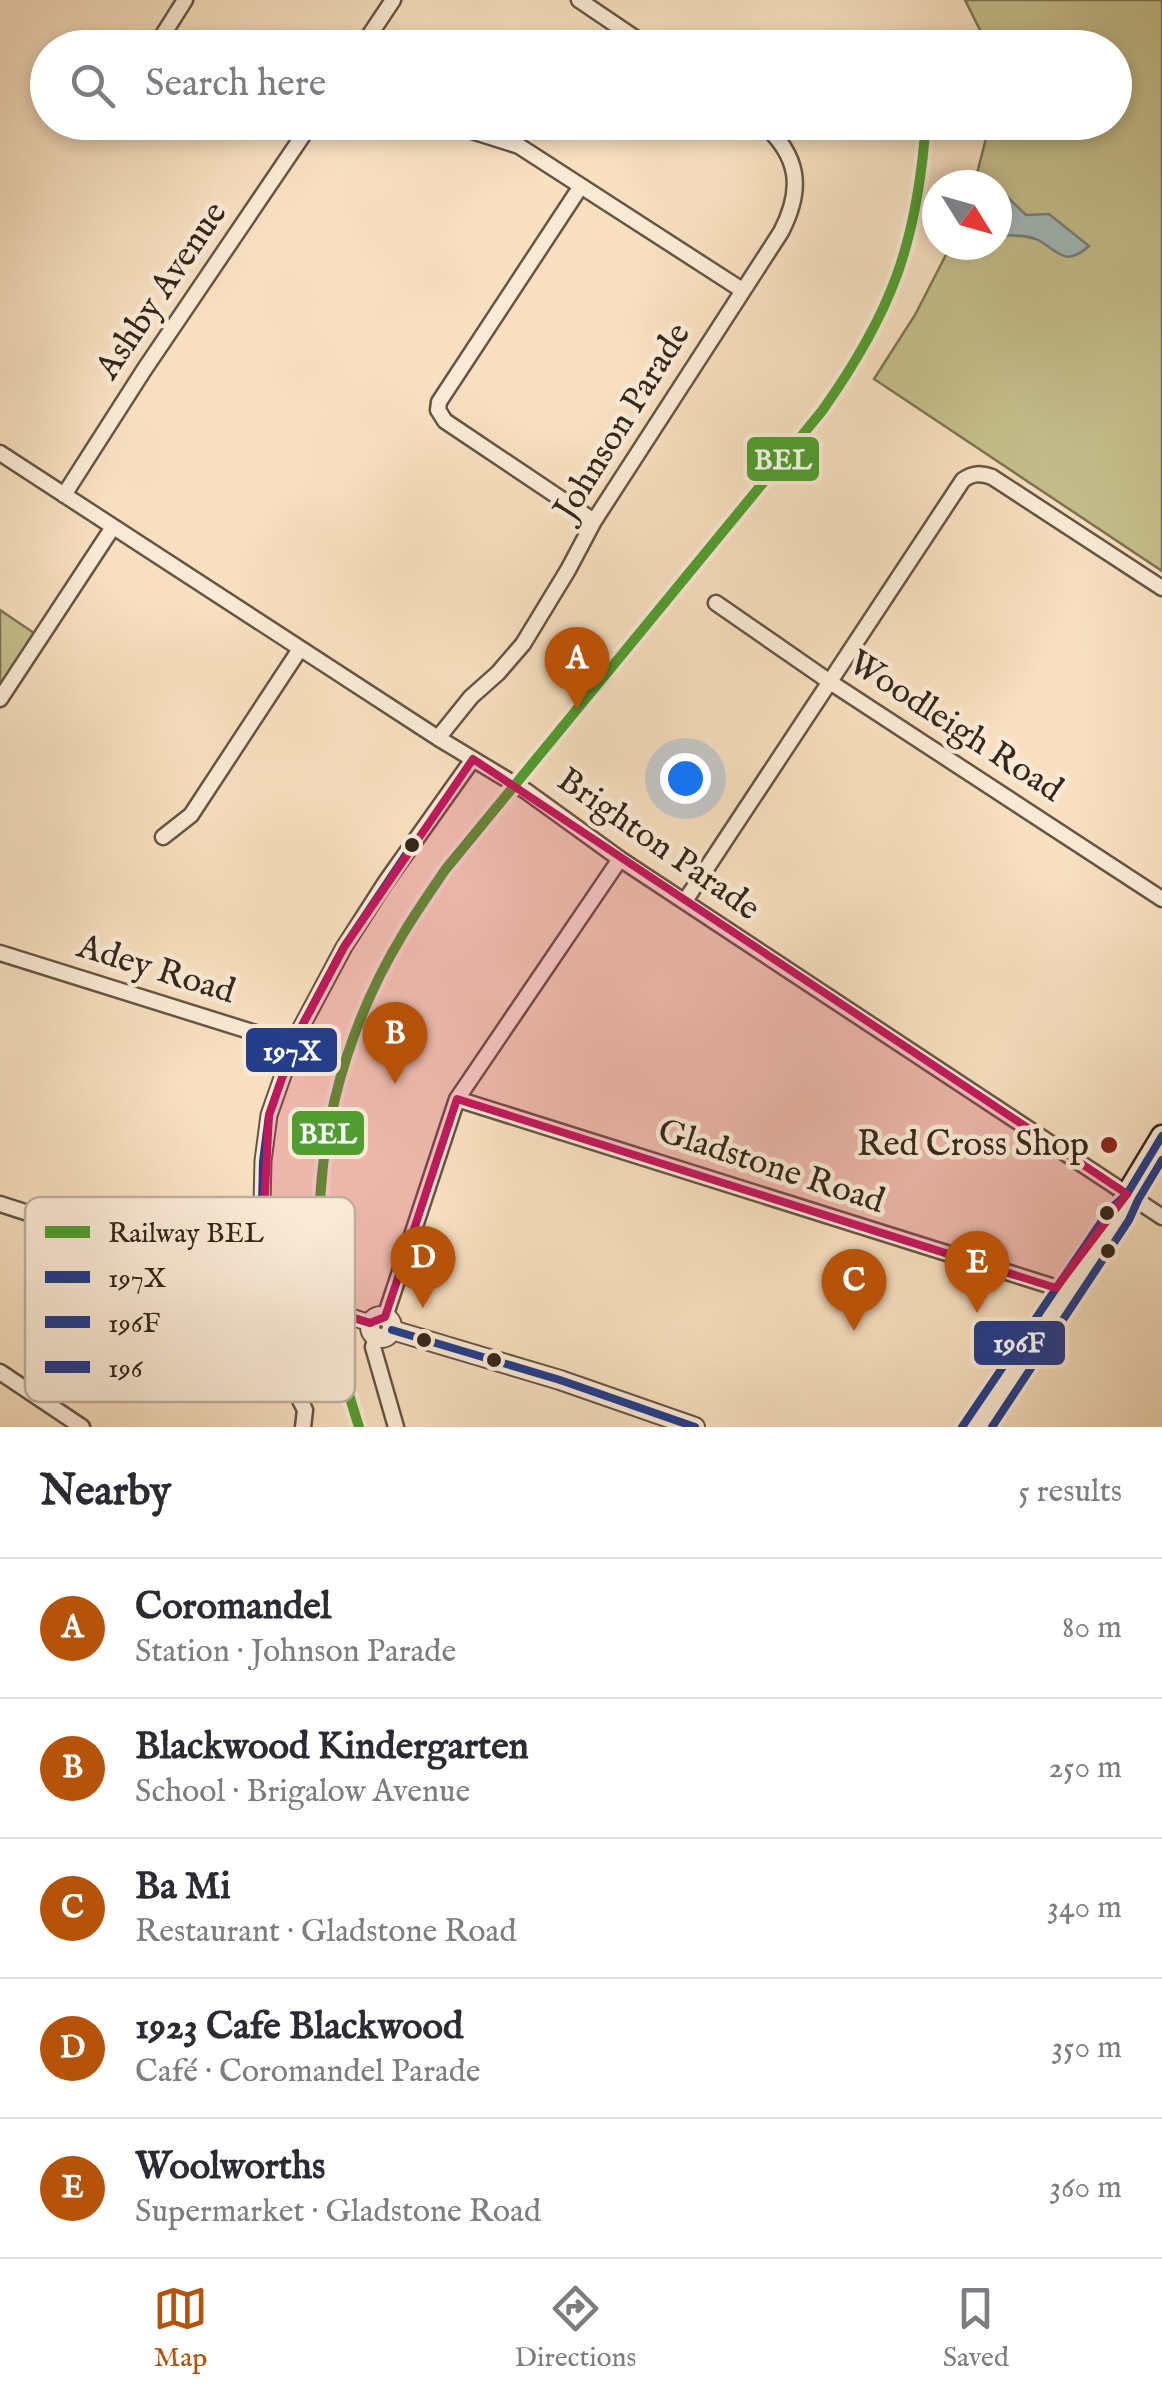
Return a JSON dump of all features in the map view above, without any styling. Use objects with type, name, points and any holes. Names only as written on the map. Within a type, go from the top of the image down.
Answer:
[{"type":"main road","points":[[962,1427],[1119,1213],[1126,1194],[1162,1136]]},
{"type":"main road","points":[[977,1427],[1061,1290]]},
{"type":"street","points":[[165,30],[186,0]]},
{"type":"street","points":[[373,30],[392,0]]},
{"type":"street","points":[[579,0],[623,30]]},
{"type":"street","name":"Ashby Avenue","points":[[64,495],[300,140]]},
{"type":"street","points":[[500,140],[519,146],[742,290]]},
{"type":"street","name":"Johnson Parade","points":[[438,738],[522,644],[594,521],[781,232],[796,191],[794,168],[779,140]]},
{"type":"street","points":[[582,186],[439,402],[438,410],[445,422],[594,521]]},
{"type":"street","name":"Brighton Parade","points":[[0,453],[438,738],[526,790],[620,859],[1162,1217]]},
{"type":"street","points":[[685,902],[963,480],[970,475],[992,477],[1162,588]]},
{"type":"street","points":[[0,698],[113,527]]},
{"type":"street","name":"Woodleigh Road","points":[[716,603],[1162,899]]},
{"type":"street","points":[[162,837],[191,814],[300,649]]},
{"type":"street","points":[[262,1197],[269,1114],[294,1045],[344,947],[473,759]]},
{"type":"street","points":[[396,1427],[373,1347],[457,1099],[620,859]]},
{"type":"street","name":"Adey Road","points":[[0,953],[294,1045]]},
{"type":"street","name":"Gladstone Road","points":[[457,1099],[1061,1290]]},
{"type":"street","points":[[0,1204],[25,1212]]},
{"type":"street","points":[[355,1318],[573,1384],[695,1427]]},
{"type":"street","points":[[0,1372],[25,1389]]},
{"type":"street","points":[[45,1402],[82,1427]]},
{"type":"street","points":[[301,1402],[305,1410],[304,1427]]},
{"type":"highlighted area","points":[[473,759],[1127,1194],[1056,1288],[457,1099],[385,1317],[370,1323],[260,1289],[269,1115],[297,1035],[344,947]]},
{"type":"shaded area","points":[[965,0],[1162,0],[1162,571],[874,379],[915,315],[943,260],[1012,260],[1012,170],[978,170],[986,140],[1132,140],[1132,30],[980,30]]},
{"type":"shaded area","points":[[0,610],[40,637],[0,699]]},
{"type":"water","points":[[1012,201],[1026,215],[1049,214],[1089,246],[1067,257],[1023,236],[1012,236]]},
{"type":"rail line","name":"BEL","points":[[321,1197],[326,1144],[347,1056],[362,1014],[403,934],[445,870],[822,411],[846,375],[867,341],[897,275],[916,205],[924,140]]},
{"type":"rail line","name":"BEL","points":[[351,1402],[359,1427]]},
{"type":"transit line","name":"197X","points":[[262,1197],[269,1115],[297,1035],[344,947],[415,841]]},
{"type":"transit line","name":"196F","points":[[962,1427],[1110,1209],[1127,1194],[1162,1136]]},
{"type":"transit line","name":"196","points":[[992,1427],[1129,1220],[1162,1160]]},
{"type":"transit line","name":"197X","points":[[355,1318],[370,1323]]},
{"type":"transit line","name":"197X","points":[[392,1330],[560,1380],[695,1427]]},
{"type":"place","name":"Coromandel","points":[[577,709]]},
{"type":"place","name":"Blackwood Kindergarten","points":[[395,1084]]},
{"type":"place","name":"Red Cross Shop","points":[[1109,1145]]},
{"type":"place","name":"1923 Cafe Blackwood","points":[[423,1308]]},
{"type":"place","name":"Woolworths","points":[[977,1313]]},
{"type":"place","name":"Ba Mi","points":[[854,1331]]}]
